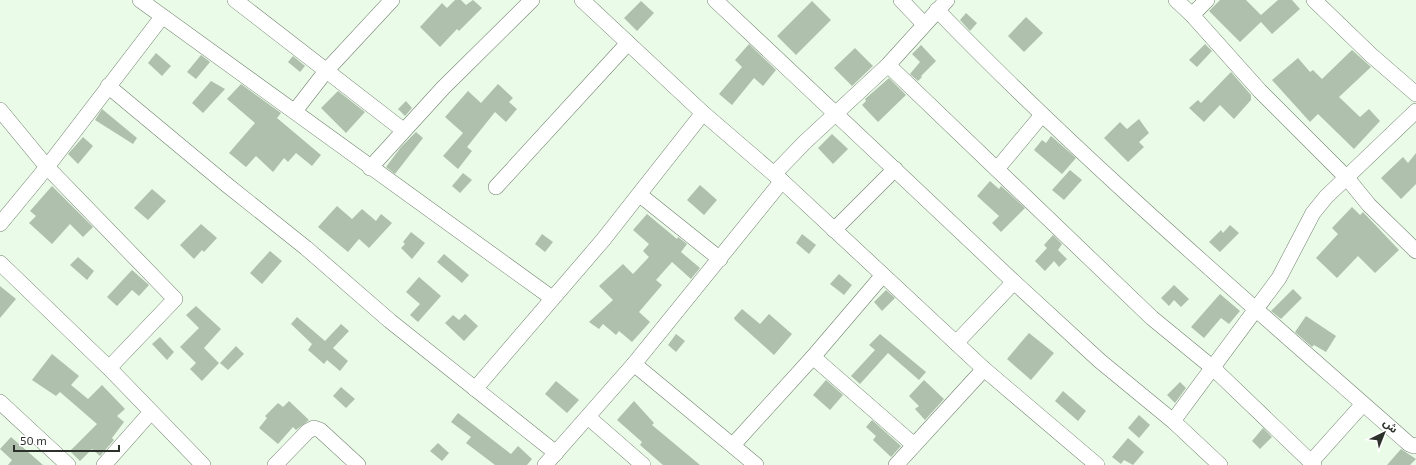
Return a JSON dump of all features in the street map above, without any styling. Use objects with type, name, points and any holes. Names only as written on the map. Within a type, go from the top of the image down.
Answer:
[{"type":"street","points":[[235,0],[403,130]]},
{"type":"street","points":[[295,110],[326,71],[392,0]]},
{"type":"street","points":[[370,168],[403,130],[532,0]]},
{"type":"street","points":[[582,0],[703,113],[778,178],[984,370],[1097,465]]},
{"type":"street","points":[[715,0],[1014,282],[1100,361],[1173,421],[1220,465]]},
{"type":"street","points":[[901,0],[924,24]]},
{"type":"street","points":[[1176,0],[1192,15],[1260,91],[1347,178],[1369,205],[1416,251]]},
{"type":"street","points":[[1192,15],[1207,0]]},
{"type":"street","points":[[1314,0],[1371,55],[1416,94]]},
{"type":"street","points":[[545,465],[634,364],[720,259],[778,178],[836,113],[888,64],[942,5],[1042,115],[1131,199],[1256,311],[1409,444],[1414,446],[1416,445]]},
{"type":"street","points":[[0,224],[47,167],[108,86],[154,7],[295,110],[370,168],[552,298]]},
{"type":"street","points":[[496,186],[628,43]]},
{"type":"street","points":[[888,64],[1152,318],[1213,368],[1312,464],[1363,404]]},
{"type":"street","points":[[108,86],[227,185],[306,248],[390,321],[556,453]]},
{"type":"street","points":[[0,110],[47,167],[107,231],[172,294],[175,299],[109,368]]},
{"type":"street","points":[[1173,421],[1279,278],[1313,213],[1326,197],[1416,111]]},
{"type":"street","points":[[475,389],[640,195],[703,113]]},
{"type":"street","points":[[997,169],[1042,115]]},
{"type":"street","points":[[834,230],[895,169]]},
{"type":"street","points":[[640,195],[720,259]]},
{"type":"street","points":[[0,263],[109,368],[202,465]]},
{"type":"street","points":[[734,445],[813,357],[883,275]]},
{"type":"street","points":[[956,343],[1014,282]]},
{"type":"street","points":[[813,357],[914,445]]},
{"type":"street","points":[[634,364],[685,408],[734,445],[756,465]]},
{"type":"street","points":[[896,465],[984,370]]},
{"type":"street","points":[[0,402],[68,465]]},
{"type":"street","points":[[104,465],[151,412]]},
{"type":"street","points":[[588,417],[643,465]]},
{"type":"street","points":[[275,465],[308,431],[314,428],[320,430],[358,465]]},
{"type":"building","points":[[455,0],[461,0],[466,5],[473,0],[482,8],[459,31],[457,29],[440,47],[420,27],[442,3],[447,8]]},
{"type":"building","points":[[1220,0],[1246,0],[1261,15],[1278,0],[1292,0],[1300,9],[1272,34],[1261,22],[1240,42],[1209,11]]},
{"type":"building","points":[[641,1],[654,13],[637,31],[624,18]]},
{"type":"building","points":[[812,1],[831,20],[796,55],[777,36]]},
{"type":"building","points":[[966,13],[977,23],[970,31],[960,20]]},
{"type":"building","points":[[1026,17],[1043,33],[1024,52],[1008,36]]},
{"type":"building","points":[[749,44],[776,70],[763,86],[754,78],[732,105],[719,94],[742,67],[735,60]]},
{"type":"building","points":[[1205,44],[1212,51],[1197,67],[1189,60]]},
{"type":"building","points":[[921,45],[936,61],[918,81],[910,74],[920,62],[912,54]]},
{"type":"building","points":[[855,48],[873,66],[852,86],[834,68]]},
{"type":"building","points":[[1352,50],[1371,67],[1339,97],[1360,117],[1369,109],[1380,121],[1354,149],[1318,114],[1310,122],[1272,80],[1298,58],[1310,72],[1313,70],[1322,79]]},
{"type":"building","points":[[156,53],[171,66],[162,76],[148,63]]},
{"type":"building","points":[[201,55],[210,62],[196,79],[187,72]]},
{"type":"building","points":[[293,56],[305,66],[300,72],[288,62]]},
{"type":"building","points":[[1231,72],[1251,95],[1251,100],[1234,119],[1220,105],[1204,122],[1189,108],[1198,100],[1201,103]]},
{"type":"building","points":[[889,78],[906,95],[878,122],[862,105],[866,101],[865,99]]},
{"type":"building","points":[[211,81],[225,89],[203,113],[192,103]]},
{"type":"building","points":[[241,84],[281,113],[277,118],[321,155],[312,166],[296,153],[288,162],[284,158],[273,172],[256,156],[246,167],[229,153],[255,123],[227,99]]},
{"type":"building","points":[[498,84],[513,98],[509,102],[517,109],[506,122],[495,112],[467,147],[472,151],[458,169],[443,156],[463,133],[445,117],[468,91],[481,103]]},
{"type":"building","points":[[338,91],[365,112],[346,133],[321,108]]},
{"type":"building","points":[[406,101],[412,108],[405,116],[398,109]]},
{"type":"building","points":[[102,109],[137,138],[133,144],[95,120]]},
{"type":"building","points":[[1139,119],[1149,133],[1139,142],[1144,147],[1128,162],[1104,138],[1120,122],[1127,129]]},
{"type":"building","points":[[416,132],[423,138],[395,174],[386,167],[401,147]]},
{"type":"building","points":[[832,134],[848,149],[833,164],[818,148]]},
{"type":"building","points":[[1051,136],[1076,158],[1062,174],[1034,150],[1042,140],[1046,143]]},
{"type":"building","points":[[83,137],[93,146],[78,164],[68,154]]},
{"type":"building","points":[[1416,153],[1416,184],[1401,199],[1381,178],[1403,157],[1408,163]]},
{"type":"building","points":[[1070,170],[1082,180],[1064,200],[1052,190]]},
{"type":"building","points":[[463,173],[472,180],[460,193],[452,186]]},
{"type":"building","points":[[990,181],[999,189],[1001,186],[1025,208],[1001,232],[992,223],[999,216],[977,196]]},
{"type":"building","points":[[700,185],[717,200],[704,215],[687,200]]},
{"type":"building","points":[[52,186],[93,227],[83,237],[70,224],[52,244],[29,223],[36,216],[30,211]]},
{"type":"building","points":[[152,189],[166,201],[148,220],[134,208]]},
{"type":"building","points":[[337,206],[352,219],[362,209],[376,221],[381,214],[392,223],[369,248],[359,239],[348,252],[318,227]]},
{"type":"building","points":[[1352,207],[1360,215],[1363,212],[1399,250],[1375,273],[1358,256],[1337,278],[1316,258],[1338,234],[1332,228]]},
{"type":"building","points":[[647,214],[677,239],[678,237],[687,244],[681,252],[700,268],[691,279],[672,262],[656,280],[662,285],[639,312],[650,322],[632,342],[619,331],[616,335],[603,324],[599,329],[589,322],[613,300],[599,286],[623,264],[633,274],[649,257],[643,251],[649,244],[633,230]]},
{"type":"building","points":[[201,224],[217,238],[204,252],[202,250],[194,259],[180,245]]},
{"type":"building","points":[[1230,225],[1239,233],[1220,252],[1209,242],[1221,230],[1223,233]]},
{"type":"building","points":[[411,232],[425,243],[412,259],[401,248],[405,244],[403,242]]},
{"type":"building","points":[[542,234],[553,242],[545,252],[535,244]]},
{"type":"building","points":[[802,234],[816,245],[809,254],[796,243]]},
{"type":"building","points":[[1053,235],[1062,244],[1058,250],[1067,259],[1059,267],[1054,261],[1045,271],[1035,261],[1047,248],[1044,245]]},
{"type":"building","points":[[270,251],[282,261],[262,284],[250,273]]},
{"type":"building","points":[[444,254],[469,275],[462,283],[437,262]]},
{"type":"building","points":[[78,257],[94,271],[87,280],[70,265]]},
{"type":"building","points":[[132,270],[149,285],[139,296],[132,290],[117,306],[107,297]]},
{"type":"building","points":[[839,274],[852,285],[844,295],[830,284]]},
{"type":"building","points":[[419,277],[441,296],[418,322],[410,315],[420,304],[406,292]]},
{"type":"building","points":[[1174,285],[1189,299],[1181,307],[1174,300],[1169,306],[1161,298]]},
{"type":"building","points":[[0,286],[16,299],[0,318]]},
{"type":"building","points":[[1293,289],[1302,298],[1281,319],[1271,311]]},
{"type":"building","points":[[886,290],[895,298],[882,311],[874,302]]},
{"type":"building","points":[[1220,294],[1240,311],[1229,324],[1221,318],[1204,338],[1191,327]]},
{"type":"building","points":[[196,306],[221,329],[204,348],[219,363],[202,381],[190,369],[196,363],[180,347],[199,328],[186,315]]},
{"type":"building","points":[[742,309],[760,324],[769,314],[792,334],[774,355],[735,320],[734,318]]},
{"type":"building","points":[[465,314],[478,326],[464,341],[445,323],[453,315],[459,320]]},
{"type":"building","points":[[1306,316],[1336,336],[1326,352],[1314,345],[1312,347],[1295,332]]},
{"type":"building","points":[[297,317],[325,341],[341,324],[349,331],[333,348],[348,361],[340,371],[327,360],[324,364],[308,350],[312,344],[291,324]]},
{"type":"building","points":[[1029,333],[1054,353],[1031,380],[1007,359]]},
{"type":"building","points":[[676,334],[685,341],[676,352],[668,345]]},
{"type":"building","points":[[880,334],[926,372],[919,380],[888,353],[860,384],[851,376],[875,350],[869,345]]},
{"type":"building","points":[[160,337],[174,352],[167,360],[152,344]]},
{"type":"building","points":[[236,346],[244,354],[228,370],[220,363]]},
{"type":"building","points":[[52,354],[79,376],[71,385],[88,399],[102,385],[125,409],[117,416],[124,422],[112,438],[114,440],[100,456],[92,449],[80,461],[70,451],[97,424],[60,392],[56,396],[32,380]]},
{"type":"building","points":[[826,380],[843,395],[830,410],[813,395]]},
{"type":"building","points":[[924,380],[944,399],[925,420],[915,409],[919,406],[909,396]]},
{"type":"building","points":[[556,381],[579,400],[567,413],[545,394]]},
{"type":"building","points":[[1180,382],[1186,388],[1175,403],[1167,395]]},
{"type":"building","points":[[341,387],[355,399],[346,408],[333,396]]},
{"type":"building","points":[[1063,391],[1086,411],[1078,421],[1055,401]]},
{"type":"building","points":[[289,401],[309,420],[296,430],[293,427],[278,444],[259,428],[267,418],[265,416],[278,403],[283,407]]},
{"type":"building","points":[[634,401],[654,423],[652,425],[700,465],[663,465],[640,445],[642,442],[617,420]]},
{"type":"building","points":[[458,413],[511,454],[518,446],[532,459],[527,465],[495,465],[466,443],[471,437],[451,422]]},
{"type":"building","points":[[1139,415],[1150,425],[1139,438],[1128,428]]},
{"type":"building","points":[[872,420],[901,446],[891,457],[873,440],[876,436],[866,427]]},
{"type":"building","points":[[1263,428],[1272,437],[1260,449],[1252,441]]},
{"type":"building","points":[[11,437],[43,465],[8,465],[12,460],[0,449]]},
{"type":"building","points":[[1128,438],[1144,452],[1133,465],[1124,460],[1121,464],[1112,457]]},
{"type":"building","points":[[438,443],[449,453],[442,461],[430,451]]},
{"type":"building","points":[[1401,449],[1416,459],[1410,465],[1387,465]]}]
